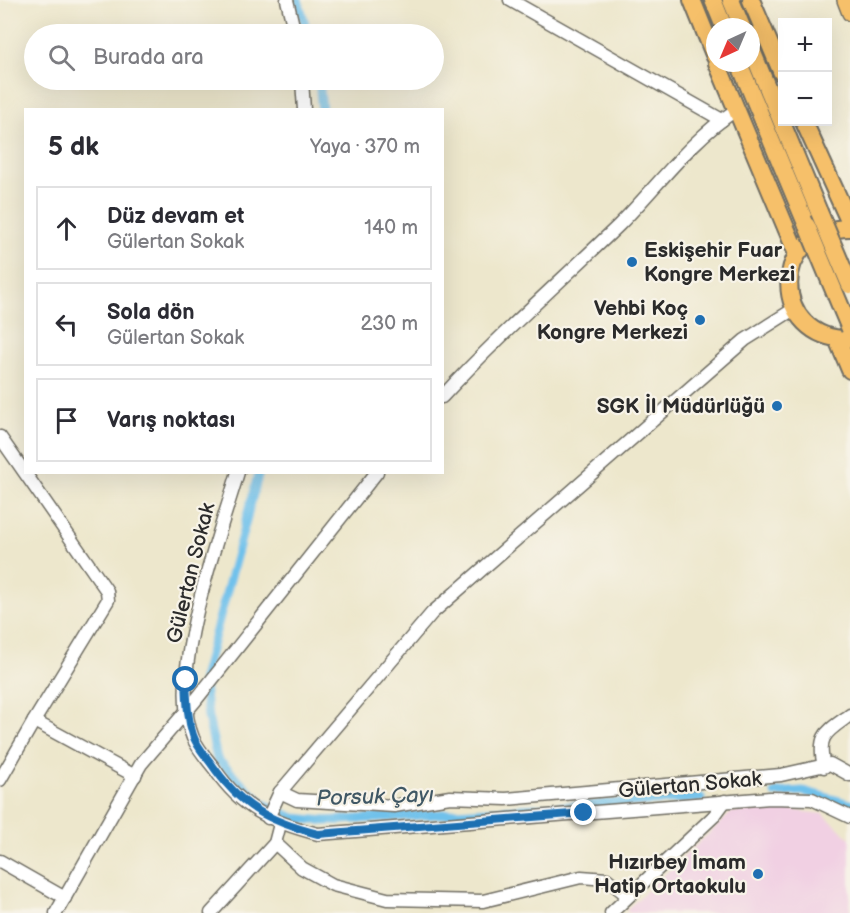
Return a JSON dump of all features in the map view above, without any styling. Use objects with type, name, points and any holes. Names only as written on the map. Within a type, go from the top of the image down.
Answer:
[{"type":"highway","points":[[692,0],[706,35]]},
{"type":"highway","points":[[712,0],[720,18]]},
{"type":"highway","points":[[731,0],[738,18]]},
{"type":"highway","points":[[751,0],[783,72]]},
{"type":"highway","points":[[760,70],[850,285]]},
{"type":"highway","points":[[721,72],[797,254]]},
{"type":"highway","points":[[743,72],[807,226],[846,336],[850,370]]},
{"type":"highway","points":[[806,126],[850,223]]},
{"type":"highway","points":[[846,336],[812,329],[794,309],[789,291],[789,271],[797,254],[807,241],[821,233],[850,228]]},
{"type":"main road","points":[[844,0],[850,13]]},
{"type":"street","points":[[287,0],[293,24]]},
{"type":"street","points":[[510,0],[722,120]]},
{"type":"street","points":[[303,90],[304,108]]},
{"type":"street","points":[[444,395],[483,352],[620,223],[692,146],[736,110]]},
{"type":"street","points":[[270,812],[280,792],[432,613],[746,340],[794,309]]},
{"type":"street","points":[[0,437],[24,472]]},
{"type":"street","points":[[0,780],[108,600],[107,591],[26,474]]},
{"type":"street","name":"Gülertan Sokak","points":[[237,474],[196,617],[186,680],[191,705],[193,738],[226,787],[252,809],[270,812],[280,824],[318,834],[770,798],[812,799],[841,810],[850,817]]},
{"type":"street","points":[[56,913],[141,764],[215,676],[375,474]]},
{"type":"street","points":[[824,767],[820,746],[825,735],[850,715]]},
{"type":"street","points":[[34,721],[135,776]]},
{"type":"street","points":[[280,792],[297,800],[394,806],[450,796],[506,799],[781,775],[830,764],[850,775]]},
{"type":"street","points":[[618,911],[628,896],[714,816],[725,801]]},
{"type":"street","points":[[211,913],[275,843],[280,824]]},
{"type":"street","points":[[275,843],[302,868],[333,885],[387,899],[483,901],[581,877],[607,879],[628,896]]},
{"type":"street","points":[[0,861],[65,898]]},
{"type":"shaded area","name":"Hızırbey İmam Hatip Ortaokulu","points":[[784,809],[823,814],[850,838],[850,913],[630,913],[626,910],[732,812]]},
{"type":"waterway","name":"Porsuk Çayı","points":[[298,0],[305,24]]},
{"type":"waterway","name":"Porsuk Çayı","points":[[320,90],[322,108]]},
{"type":"waterway","name":"Porsuk Çayı","points":[[258,474],[203,679],[217,759],[262,803],[294,818],[325,821],[701,798]]},
{"type":"waterway","name":"Porsuk Çayı","points":[[775,793],[803,791],[850,804]]},
{"type":"place","name":"Eskişehir Fuar Kongre Merkezi","points":[[632,262]]},
{"type":"place","name":"Vehbi Koç Kongre Merkezi","points":[[700,320]]},
{"type":"place","name":"SGK İl Müdürlüğü","points":[[777,406]]},
{"type":"place","name":"Hızırbey İmam Hatip Ortaokulu","points":[[758,874]]},
{"type":"route","points":[[186,680],[187,710],[193,738],[226,787],[252,809],[280,824],[318,834],[584,813]]}]
